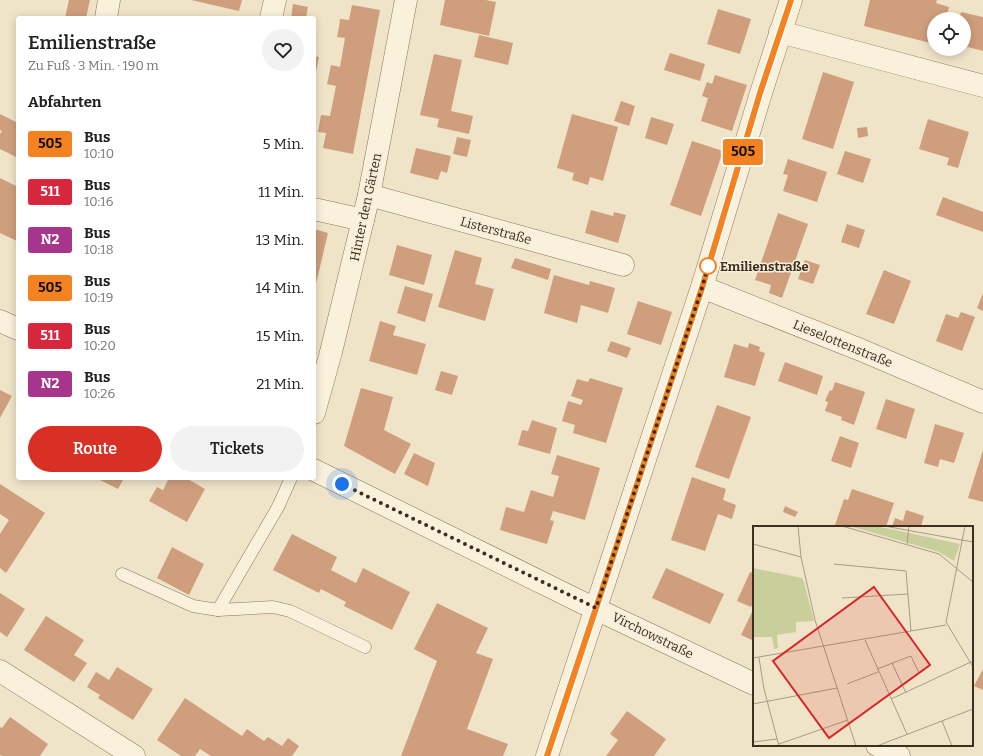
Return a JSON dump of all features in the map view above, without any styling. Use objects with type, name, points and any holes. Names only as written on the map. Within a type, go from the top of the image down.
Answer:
[{"type":"street","points":[[106,16],[109,0]]},
{"type":"street","points":[[271,16],[275,0]]},
{"type":"street","name":"Hinter den Gärten","points":[[316,406],[331,352],[369,195],[406,0]]},
{"type":"street","points":[[547,756],[702,288],[760,93],[790,0]]},
{"type":"street","points":[[780,32],[983,86]]},
{"type":"street","name":"Listerstraße","points":[[369,195],[623,265]]},
{"type":"street","points":[[316,209],[363,220]]},
{"type":"street","name":"Lieselottenstraße","points":[[702,288],[716,292],[861,350],[983,402]]},
{"type":"street","points":[[0,320],[16,328]]},
{"type":"street","name":"Virchowstraße","points":[[316,471],[753,684]]},
{"type":"street","points":[[0,671],[134,756]]},
{"type":"street","points":[[879,746],[899,756]]},
{"type":"lane","points":[[218,610],[278,507],[290,480]]},
{"type":"lane","points":[[122,574],[193,606],[218,610],[273,607],[290,611],[365,647]]},
{"type":"building","points":[[69,0],[90,0],[86,16],[65,16]]},
{"type":"building","points":[[191,0],[242,0],[239,11]]},
{"type":"building","points":[[445,0],[486,0],[496,2],[489,36],[440,25]]},
{"type":"building","points":[[870,0],[937,0],[936,3],[949,7],[948,12],[927,12],[927,42],[864,26]]},
{"type":"building","points":[[293,4],[308,7],[306,16],[291,16]]},
{"type":"building","points":[[352,5],[380,10],[353,154],[323,148],[326,133],[318,132],[321,115],[330,116],[336,86],[327,84],[331,65],[340,67],[345,38],[337,37],[340,19],[349,20]]},
{"type":"building","points":[[718,9],[751,19],[740,54],[707,44]]},
{"type":"building","points":[[971,14],[983,17],[983,51],[971,48]]},
{"type":"building","points":[[479,35],[513,43],[508,65],[474,57]]},
{"type":"building","points":[[670,53],[705,64],[700,81],[664,70]]},
{"type":"building","points":[[434,54],[462,60],[451,111],[473,116],[469,134],[437,127],[439,119],[420,115]]},
{"type":"building","points":[[316,56],[319,57],[316,72]]},
{"type":"building","points":[[823,72],[854,82],[833,149],[802,139]]},
{"type":"building","points":[[715,75],[747,85],[732,131],[701,121],[708,98],[702,96],[707,82],[712,84]]},
{"type":"building","points":[[621,101],[635,106],[629,126],[614,121]]},
{"type":"building","points":[[0,114],[16,122],[16,157],[0,149],[0,134],[2,131],[0,130]]},
{"type":"building","points":[[572,114],[618,127],[603,181],[590,177],[588,185],[572,180],[574,173],[557,168]]},
{"type":"building","points":[[651,117],[674,124],[667,145],[645,138]]},
{"type":"building","points":[[928,119],[969,132],[958,168],[947,165],[949,158],[919,149]]},
{"type":"building","points":[[867,127],[868,136],[858,138],[857,128]]},
{"type":"building","points":[[457,137],[471,140],[467,157],[453,154]]},
{"type":"building","points":[[692,141],[723,151],[701,216],[670,205]]},
{"type":"building","points":[[416,148],[451,156],[447,173],[441,171],[438,180],[410,173]]},
{"type":"building","points":[[845,151],[871,159],[863,183],[837,174]]},
{"type":"building","points":[[788,159],[827,172],[817,202],[783,191],[788,175],[783,174]]},
{"type":"building","points":[[0,178],[16,186],[16,241],[0,233]]},
{"type":"building","points":[[943,197],[983,212],[983,232],[936,215]]},
{"type":"building","points":[[591,210],[613,216],[614,212],[626,215],[618,243],[585,233]]},
{"type":"building","points":[[778,213],[808,224],[782,298],[769,293],[771,285],[755,280]]},
{"type":"building","points":[[847,224],[865,230],[859,248],[841,242]]},
{"type":"building","points":[[316,230],[328,233],[316,284]]},
{"type":"building","points":[[397,245],[432,255],[424,285],[389,275]]},
{"type":"building","points":[[455,250],[482,258],[475,284],[494,289],[485,321],[438,307]]},
{"type":"building","points":[[515,258],[551,269],[548,280],[511,268]]},
{"type":"building","points":[[805,260],[820,265],[813,284],[798,279]]},
{"type":"building","points":[[884,270],[911,281],[894,324],[866,314]]},
{"type":"building","points":[[554,275],[589,285],[590,281],[615,288],[608,313],[581,305],[577,323],[544,313]]},
{"type":"building","points":[[405,286],[433,294],[425,322],[397,313]]},
{"type":"building","points":[[983,293],[983,311],[977,308]]},
{"type":"building","points":[[638,301],[672,312],[661,345],[627,334]]},
{"type":"building","points":[[961,312],[975,317],[962,351],[936,341],[946,314],[958,318]]},
{"type":"building","points":[[380,321],[396,326],[393,335],[426,344],[417,375],[369,361]]},
{"type":"building","points":[[611,341],[631,348],[627,358],[607,351]]},
{"type":"building","points":[[749,343],[760,347],[759,351],[765,353],[755,386],[724,377],[734,344],[748,348]]},
{"type":"building","points":[[785,362],[823,376],[817,395],[778,381]]},
{"type":"building","points":[[441,371],[458,376],[452,395],[435,390]]},
{"type":"building","points":[[590,378],[623,388],[606,443],[573,433],[575,425],[562,421],[568,401],[581,405],[583,400],[571,396],[577,379],[588,382]]},
{"type":"building","points":[[835,382],[865,392],[854,425],[841,420],[842,417],[825,411],[828,402],[825,401],[830,390],[832,391]]},
{"type":"building","points":[[361,388],[393,397],[384,430],[411,444],[395,474],[344,446]]},
{"type":"building","points":[[0,390],[12,396],[0,418]]},
{"type":"building","points":[[886,399],[915,409],[906,439],[876,429]]},
{"type":"building","points":[[717,405],[751,417],[729,479],[695,467]]},
{"type":"building","points":[[532,420],[557,428],[550,454],[518,445],[522,430],[528,431]]},
{"type":"building","points":[[935,424],[964,433],[954,463],[940,459],[938,467],[924,463]]},
{"type":"building","points":[[840,436],[859,443],[851,468],[831,461]]},
{"type":"building","points":[[983,450],[983,502],[968,498]]},
{"type":"building","points":[[414,453],[435,463],[428,486],[404,474]]},
{"type":"building","points":[[557,455],[600,468],[585,520],[553,511],[550,520],[554,521],[547,544],[500,530],[506,507],[524,512],[531,490],[553,497],[559,476],[551,474]]},
{"type":"building","points":[[692,477],[726,489],[723,500],[736,505],[732,519],[718,514],[705,551],[671,540]]},
{"type":"building","points":[[100,480],[123,480],[118,489]]},
{"type":"building","points":[[168,480],[189,480],[205,489],[187,522],[149,501],[157,487],[163,490]]},
{"type":"building","points":[[0,484],[45,513],[6,573],[0,568],[0,534],[9,520],[0,514]]},
{"type":"building","points":[[852,489],[894,503],[886,526],[835,525],[844,499],[848,500]]},
{"type":"building","points":[[785,506],[798,512],[795,517],[783,512]]},
{"type":"building","points":[[906,510],[924,516],[921,526],[892,526],[895,518],[903,521]]},
{"type":"building","points":[[292,534],[337,557],[331,570],[356,583],[363,568],[410,592],[392,630],[344,606],[346,602],[321,589],[319,593],[273,570]]},
{"type":"building","points":[[172,547],[204,564],[189,595],[157,578]]},
{"type":"building","points":[[666,568],[724,594],[710,624],[652,598]]},
{"type":"building","points":[[750,572],[753,573],[753,603],[751,607],[737,601]]},
{"type":"building","points":[[0,593],[25,609],[7,637],[0,632]]},
{"type":"building","points":[[437,603],[488,628],[476,653],[493,659],[467,729],[508,744],[503,756],[401,756],[437,661],[414,649]]},
{"type":"building","points":[[753,610],[753,641],[741,635]]},
{"type":"building","points":[[46,616],[84,640],[74,655],[87,663],[74,682],[24,650]]},
{"type":"building","points":[[117,667],[153,689],[133,720],[98,698],[100,695],[87,687],[96,672],[109,680]]},
{"type":"building","points":[[983,669],[983,690],[974,686]]},
{"type":"building","points":[[185,698],[242,736],[247,729],[264,741],[268,737],[282,746],[288,738],[299,746],[292,756],[211,756],[200,749],[195,756],[181,756],[157,740]]},
{"type":"building","points":[[627,711],[666,739],[654,756],[606,756],[618,740],[610,734]]},
{"type":"building","points":[[10,717],[48,744],[40,756],[0,755],[0,727],[2,728]]},
{"type":"bus line","name":"505","points":[[547,756],[702,288],[760,93],[791,0]]},
{"type":"place","name":"Emilienstraße","points":[[708,266]]},
{"type":"route","points":[[342,484],[596,608],[708,266]]}]
